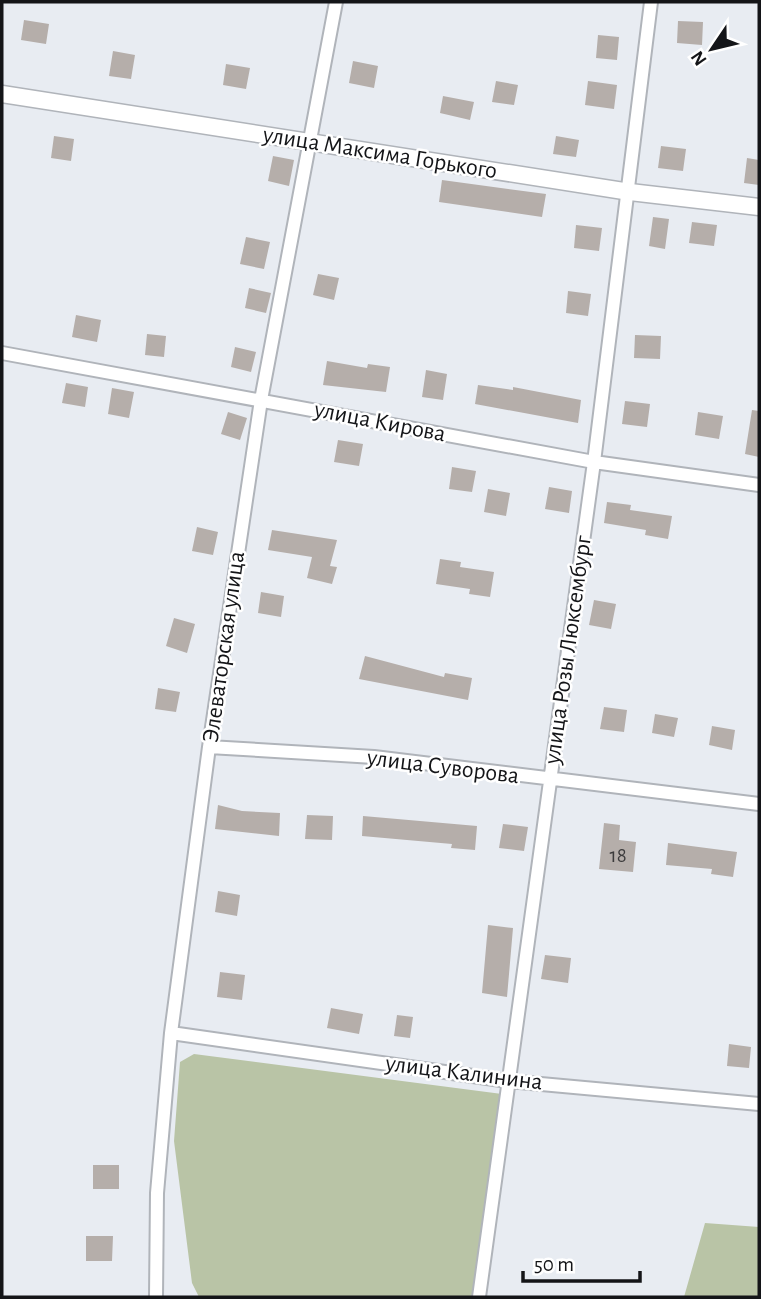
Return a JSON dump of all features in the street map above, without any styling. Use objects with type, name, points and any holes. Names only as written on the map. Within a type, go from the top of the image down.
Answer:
[{"type":"street","name":"Элеваторская улица","points":[[156,1297],[157,1193],[171,1033],[209,747],[261,400],[336,2]]},
{"type":"street","name":"улица Розы Люксембург","points":[[479,1297],[630,192],[651,2]]},
{"type":"street","name":"улица Максима Горького","points":[[2,94],[630,192],[759,207]]},
{"type":"street","name":"улица Кирова","points":[[2,353],[594,462],[759,485]]},
{"type":"street","name":"улица Суворова","points":[[209,747],[374,757],[550,781],[759,804]]},
{"type":"street","name":"улица Калинина","points":[[171,1033],[508,1081],[759,1104]]},
{"type":"green space","points":[[194,1054],[502,1094],[472,1297],[199,1297],[192,1283],[174,1141],[180,1062]]},
{"type":"green space","points":[[705,1223],[759,1227],[759,1297],[684,1297]]},
{"type":"building","points":[[24,20],[49,24],[46,44],[21,40]]},
{"type":"building","points":[[678,21],[703,22],[702,45],[677,43]]},
{"type":"building","points":[[598,35],[619,37],[617,60],[596,58]]},
{"type":"building","points":[[113,51],[135,55],[131,79],[109,76]]},
{"type":"building","points":[[353,61],[378,66],[374,88],[349,83]]},
{"type":"building","points":[[226,64],[250,68],[246,89],[223,85]]},
{"type":"building","points":[[496,81],[518,85],[514,105],[492,102]]},
{"type":"building","points":[[588,81],[617,85],[614,109],[585,105]]},
{"type":"building","points":[[443,96],[474,102],[470,120],[440,113]]},
{"type":"building","points":[[54,136],[74,139],[71,161],[51,158]]},
{"type":"building","points":[[556,136],[579,140],[576,157],[553,154]]},
{"type":"building","points":[[661,146],[686,149],[683,171],[658,168]]},
{"type":"building","points":[[273,156],[294,160],[289,186],[268,181]]},
{"type":"building","points":[[747,158],[759,160],[759,185],[744,183]]},
{"type":"building","points":[[442,180],[546,194],[542,217],[439,202]]},
{"type":"building","points":[[653,217],[669,219],[665,249],[649,246]]},
{"type":"building","points":[[692,222],[717,225],[714,246],[689,243]]},
{"type":"building","points":[[576,225],[602,228],[599,251],[574,248]]},
{"type":"building","points":[[246,237],[270,242],[264,269],[240,264]]},
{"type":"building","points":[[318,274],[339,278],[334,300],[313,295]]},
{"type":"building","points":[[249,288],[271,293],[266,313],[245,308]]},
{"type":"building","points":[[568,291],[591,294],[588,316],[566,313]]},
{"type":"building","points":[[76,315],[101,320],[97,342],[72,337]]},
{"type":"building","points":[[147,334],[166,336],[164,357],[145,355]]},
{"type":"building","points":[[635,335],[661,336],[660,359],[634,358]]},
{"type":"building","points":[[235,347],[256,352],[251,372],[231,367]]},
{"type":"building","points":[[327,361],[367,368],[368,364],[390,367],[386,392],[323,385]]},
{"type":"building","points":[[426,370],[447,374],[443,400],[422,397]]},
{"type":"building","points":[[66,383],[88,387],[85,407],[62,403]]},
{"type":"building","points":[[478,385],[513,390],[513,387],[581,400],[578,423],[475,404]]},
{"type":"building","points":[[112,388],[134,392],[129,418],[108,414]]},
{"type":"building","points":[[625,401],[650,404],[647,427],[622,424]]},
{"type":"building","points":[[752,410],[759,411],[759,457],[745,454]]},
{"type":"building","points":[[228,412],[247,418],[240,440],[221,434]]},
{"type":"building","points":[[698,412],[723,416],[719,439],[695,435]]},
{"type":"building","points":[[338,440],[363,444],[359,466],[334,462]]},
{"type":"building","points":[[452,467],[476,471],[472,492],[449,489]]},
{"type":"building","points":[[549,487],[572,491],[569,513],[545,509]]},
{"type":"building","points":[[488,489],[510,493],[506,516],[484,512]]},
{"type":"building","points":[[607,502],[631,505],[630,510],[672,516],[668,539],[645,535],[646,530],[604,523]]},
{"type":"building","points":[[197,527],[218,532],[213,555],[192,551]]},
{"type":"building","points":[[272,530],[337,540],[330,566],[337,567],[332,584],[307,578],[312,557],[268,550]]},
{"type":"building","points":[[440,559],[461,562],[460,567],[494,572],[490,597],[469,594],[470,589],[436,584]]},
{"type":"building","points":[[261,592],[284,596],[281,617],[258,613]]},
{"type":"building","points":[[594,600],[616,604],[611,629],[589,625]]},
{"type":"building","points":[[174,618],[195,624],[187,653],[166,646]]},
{"type":"building","points":[[365,656],[444,677],[445,673],[472,678],[468,700],[359,679]]},
{"type":"building","points":[[158,688],[180,692],[176,712],[155,709]]},
{"type":"building","points":[[604,707],[627,710],[624,732],[600,729]]},
{"type":"building","points":[[655,714],[678,718],[674,737],[652,733]]},
{"type":"building","points":[[712,726],[735,730],[732,750],[709,745]]},
{"type":"building","points":[[218,805],[242,811],[280,813],[279,836],[215,829]]},
{"type":"building","points":[[307,815],[333,816],[332,840],[305,839]]},
{"type":"building","points":[[363,816],[477,826],[475,850],[451,848],[452,844],[362,836]]},
{"type":"building","points":[[604,823],[620,825],[619,840],[636,842],[633,872],[599,869]]},
{"type":"building","points":[[503,824],[528,827],[524,851],[499,848]]},
{"type":"building","points":[[668,843],[737,852],[733,877],[711,874],[712,869],[666,865]]},
{"type":"building","points":[[218,891],[240,895],[237,916],[215,912]]},
{"type":"building","points":[[488,925],[513,928],[507,997],[482,993]]},
{"type":"building","points":[[545,955],[571,958],[568,983],[541,979]]},
{"type":"building","points":[[220,972],[245,975],[242,1000],[217,997]]},
{"type":"building","points":[[331,1008],[363,1014],[359,1034],[327,1028]]},
{"type":"building","points":[[397,1015],[413,1017],[410,1038],[394,1036]]},
{"type":"building","points":[[729,1044],[751,1047],[749,1068],[727,1066]]},
{"type":"building","points":[[93,1165],[119,1165],[119,1189],[93,1189]]},
{"type":"building","points":[[86,1236],[113,1236],[112,1261],[86,1261]]}]
